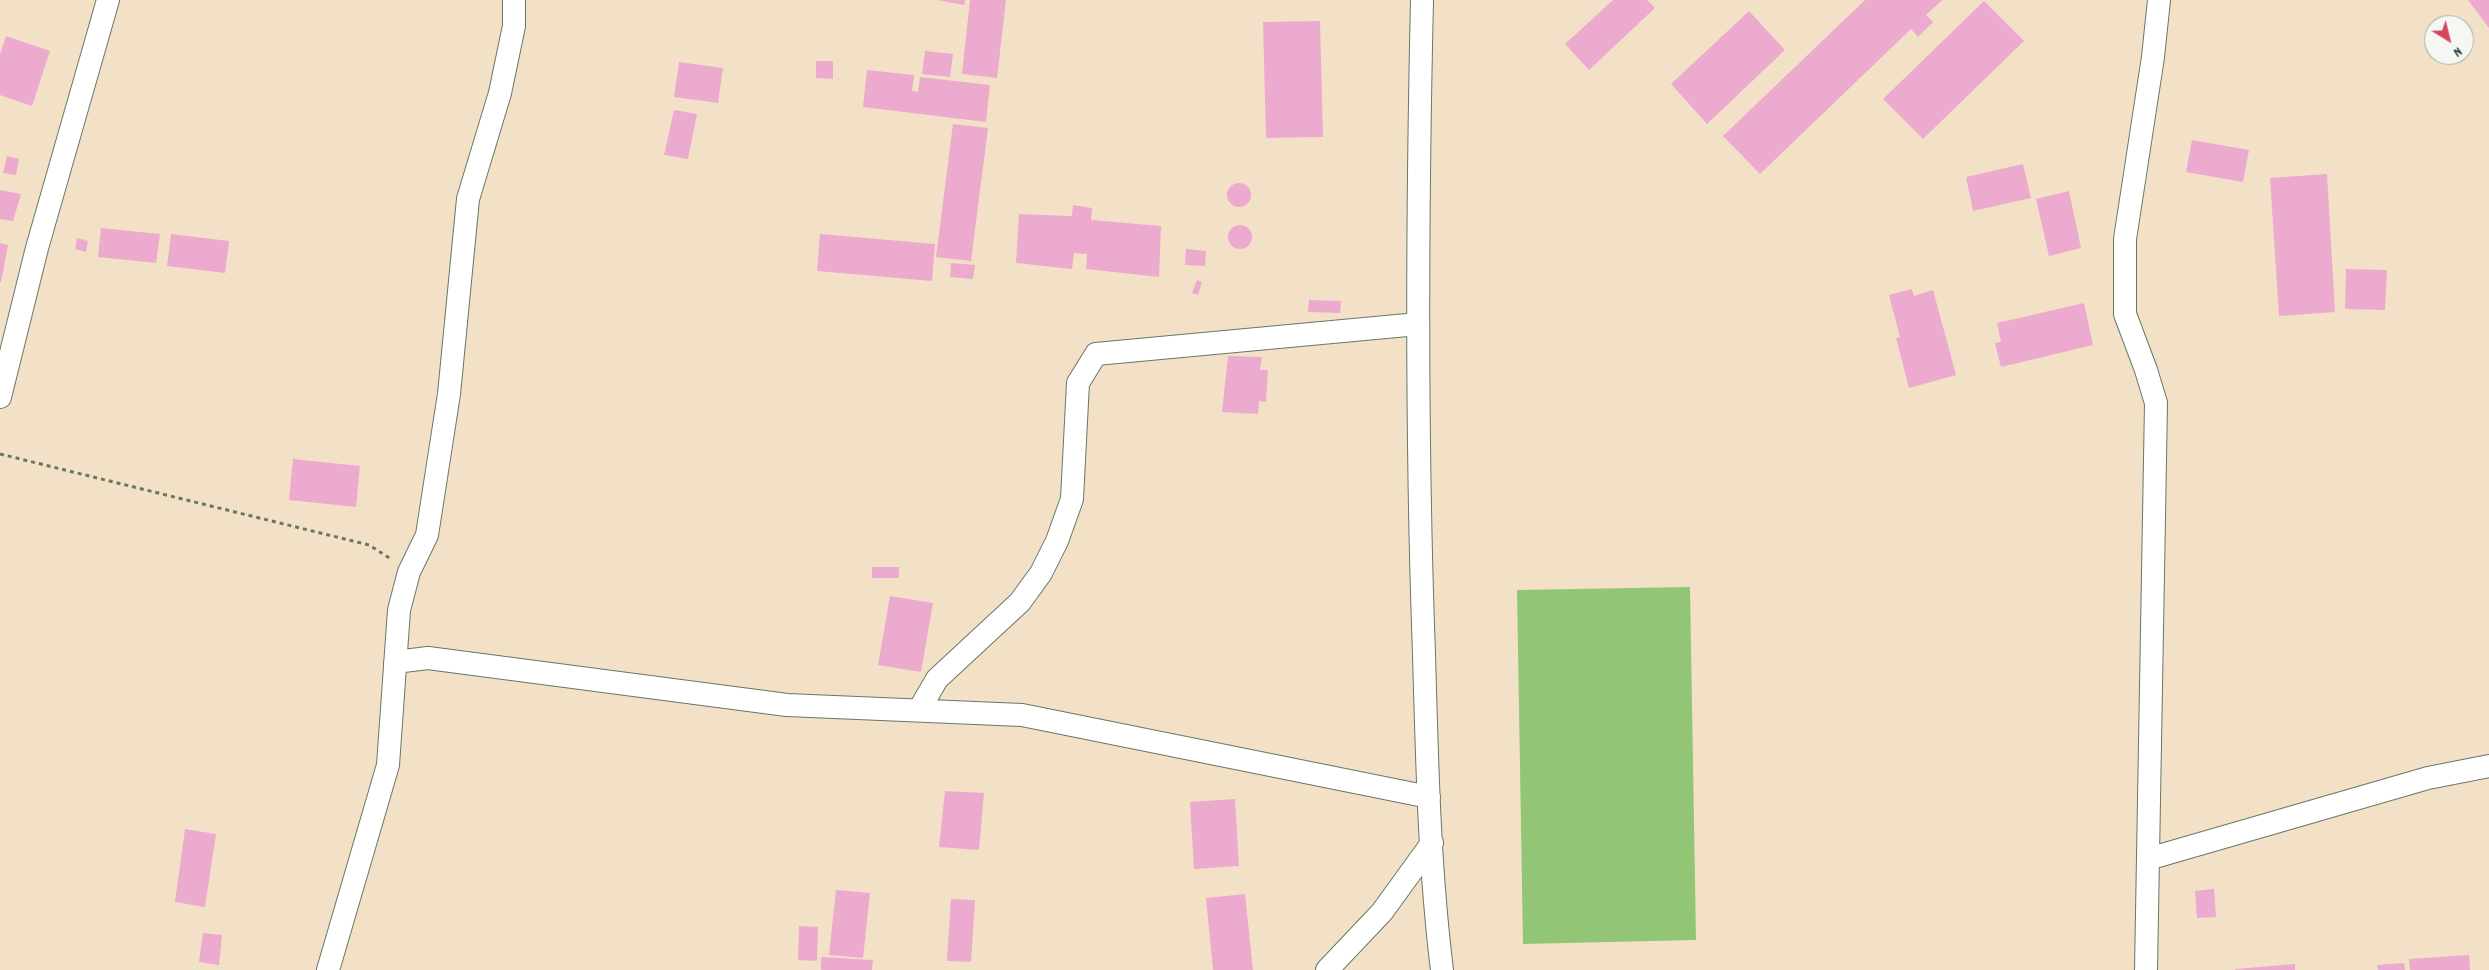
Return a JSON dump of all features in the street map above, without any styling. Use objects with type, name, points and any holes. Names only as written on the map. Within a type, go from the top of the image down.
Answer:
[{"type":"street","points":[[0,397],[38,248],[108,0]]},
{"type":"street","points":[[328,970],[388,766],[399,610],[409,572],[427,535],[449,394],[468,199],[500,93],[514,26],[514,0]]},
{"type":"street","points":[[1422,0],[1418,207],[1418,503],[1429,797],[1437,928],[1442,970]]},
{"type":"street","points":[[2146,970],[2156,403],[2125,314],[2125,240],[2159,0]]},
{"type":"street","points":[[919,710],[937,679],[1020,602],[1041,573],[1058,541],[1072,499],[1078,383],[1096,354],[1418,324]]},
{"type":"street","points":[[395,662],[428,658],[787,705],[1022,715],[1429,797]]},
{"type":"street","points":[[2148,859],[2428,778],[2489,766]]},
{"type":"street","points":[[1327,970],[1382,912],[1432,843]]},
{"type":"path","points":[[0,454],[369,544],[409,572]]},
{"type":"green space","points":[[1690,587],[1696,940],[1523,944],[1517,590]]},
{"type":"building","points":[[937,0],[965,0],[964,5]]},
{"type":"building","points":[[970,0],[1006,0],[997,78],[962,74]]},
{"type":"building","points":[[1613,0],[1647,0],[1655,8],[1589,70],[1565,44]]},
{"type":"building","points":[[1865,0],[1942,0],[1926,15],[1933,22],[1918,37],[1911,29],[1760,174],[1723,136]]},
{"type":"building","points":[[2468,0],[2489,0],[2489,28]]},
{"type":"building","points":[[1984,1],[2024,41],[1923,139],[1883,99]]},
{"type":"building","points":[[1749,11],[1785,50],[1707,124],[1671,84]]},
{"type":"building","points":[[1320,21],[1323,137],[1266,138],[1263,22]]},
{"type":"building","points":[[6,36],[50,51],[32,106],[0,95],[0,54]]},
{"type":"building","points":[[925,51],[953,54],[950,77],[922,74]]},
{"type":"building","points":[[816,61],[833,61],[833,79],[816,78]]},
{"type":"building","points":[[679,62],[723,68],[718,103],[674,97]]},
{"type":"building","points":[[867,70],[914,75],[912,91],[918,92],[920,77],[990,85],[986,122],[863,107]]},
{"type":"building","points":[[674,110],[697,114],[688,159],[664,155]]},
{"type":"building","points":[[953,124],[988,128],[971,261],[936,257]]},
{"type":"building","points":[[2192,140],[2249,150],[2243,182],[2186,172]]},
{"type":"building","points":[[7,156],[19,159],[16,175],[3,173]]},
{"type":"building","points":[[2023,164],[2031,198],[1973,211],[1966,177]]},
{"type":"building","points":[[2327,174],[2335,312],[2279,316],[2270,178]]},
{"type":"building","points":[[1239,183],[1247,187],[1251,195],[1247,203],[1239,207],[1231,203],[1227,195],[1231,187]]},
{"type":"building","points":[[0,190],[21,194],[13,221],[0,219]]},
{"type":"building","points":[[2069,191],[2081,248],[2049,256],[2036,199]]},
{"type":"building","points":[[1073,205],[1092,208],[1091,220],[1161,226],[1159,277],[1086,269],[1087,254],[1074,253],[1072,269],[1016,263],[1019,214],[1072,216]]},
{"type":"building","points":[[1240,225],[1248,229],[1252,237],[1248,245],[1240,249],[1232,245],[1228,237],[1232,229]]},
{"type":"building","points":[[101,228],[160,234],[156,263],[98,257]]},
{"type":"building","points":[[171,234],[229,241],[225,273],[167,266]]},
{"type":"building","points":[[820,234],[935,244],[932,281],[817,271]]},
{"type":"building","points":[[77,238],[88,241],[86,252],[75,249]]},
{"type":"building","points":[[0,243],[8,245],[1,282],[0,282]]},
{"type":"building","points":[[1186,249],[1206,251],[1205,266],[1185,265]]},
{"type":"building","points":[[951,263],[975,265],[973,279],[950,277]]},
{"type":"building","points":[[2346,269],[2387,270],[2385,310],[2345,309]]},
{"type":"building","points":[[1197,280],[1202,282],[1198,295],[1192,293]]},
{"type":"building","points":[[1912,289],[1914,296],[1933,290],[1956,375],[1909,388],[1896,338],[1900,337],[1889,295]]},
{"type":"building","points":[[1309,300],[1341,301],[1340,313],[1308,312]]},
{"type":"building","points":[[2084,303],[2093,345],[2001,367],[1995,343],[2001,342],[1997,323]]},
{"type":"building","points":[[1228,356],[1262,357],[1260,370],[1268,370],[1266,402],[1259,401],[1258,414],[1222,412]]},
{"type":"building","points":[[293,459],[360,466],[356,507],[289,500]]},
{"type":"building","points":[[872,567],[899,567],[899,578],[872,578]]},
{"type":"building","points":[[890,596],[933,603],[921,672],[878,665]]},
{"type":"building","points":[[945,791],[984,793],[979,850],[939,847]]},
{"type":"building","points":[[1235,799],[1239,866],[1194,869],[1190,802]]},
{"type":"building","points":[[185,829],[216,834],[205,907],[175,902]]},
{"type":"building","points":[[2214,889],[2216,917],[2197,918],[2195,891]]},
{"type":"building","points":[[836,890],[870,893],[863,958],[829,955]]},
{"type":"building","points":[[1245,894],[1253,970],[1213,970],[1206,898]]},
{"type":"building","points":[[951,899],[975,900],[971,962],[947,961]]},
{"type":"building","points":[[799,926],[818,927],[817,961],[798,960]]},
{"type":"building","points":[[203,933],[222,935],[219,965],[199,962]]},
{"type":"building","points":[[2469,955],[2470,970],[2410,970],[2409,959]]},
{"type":"building","points":[[821,957],[873,960],[872,970],[821,970]]},
{"type":"building","points":[[2404,963],[2405,970],[2378,970],[2377,965]]},
{"type":"building","points":[[2295,964],[2295,970],[2235,970],[2235,969]]}]
